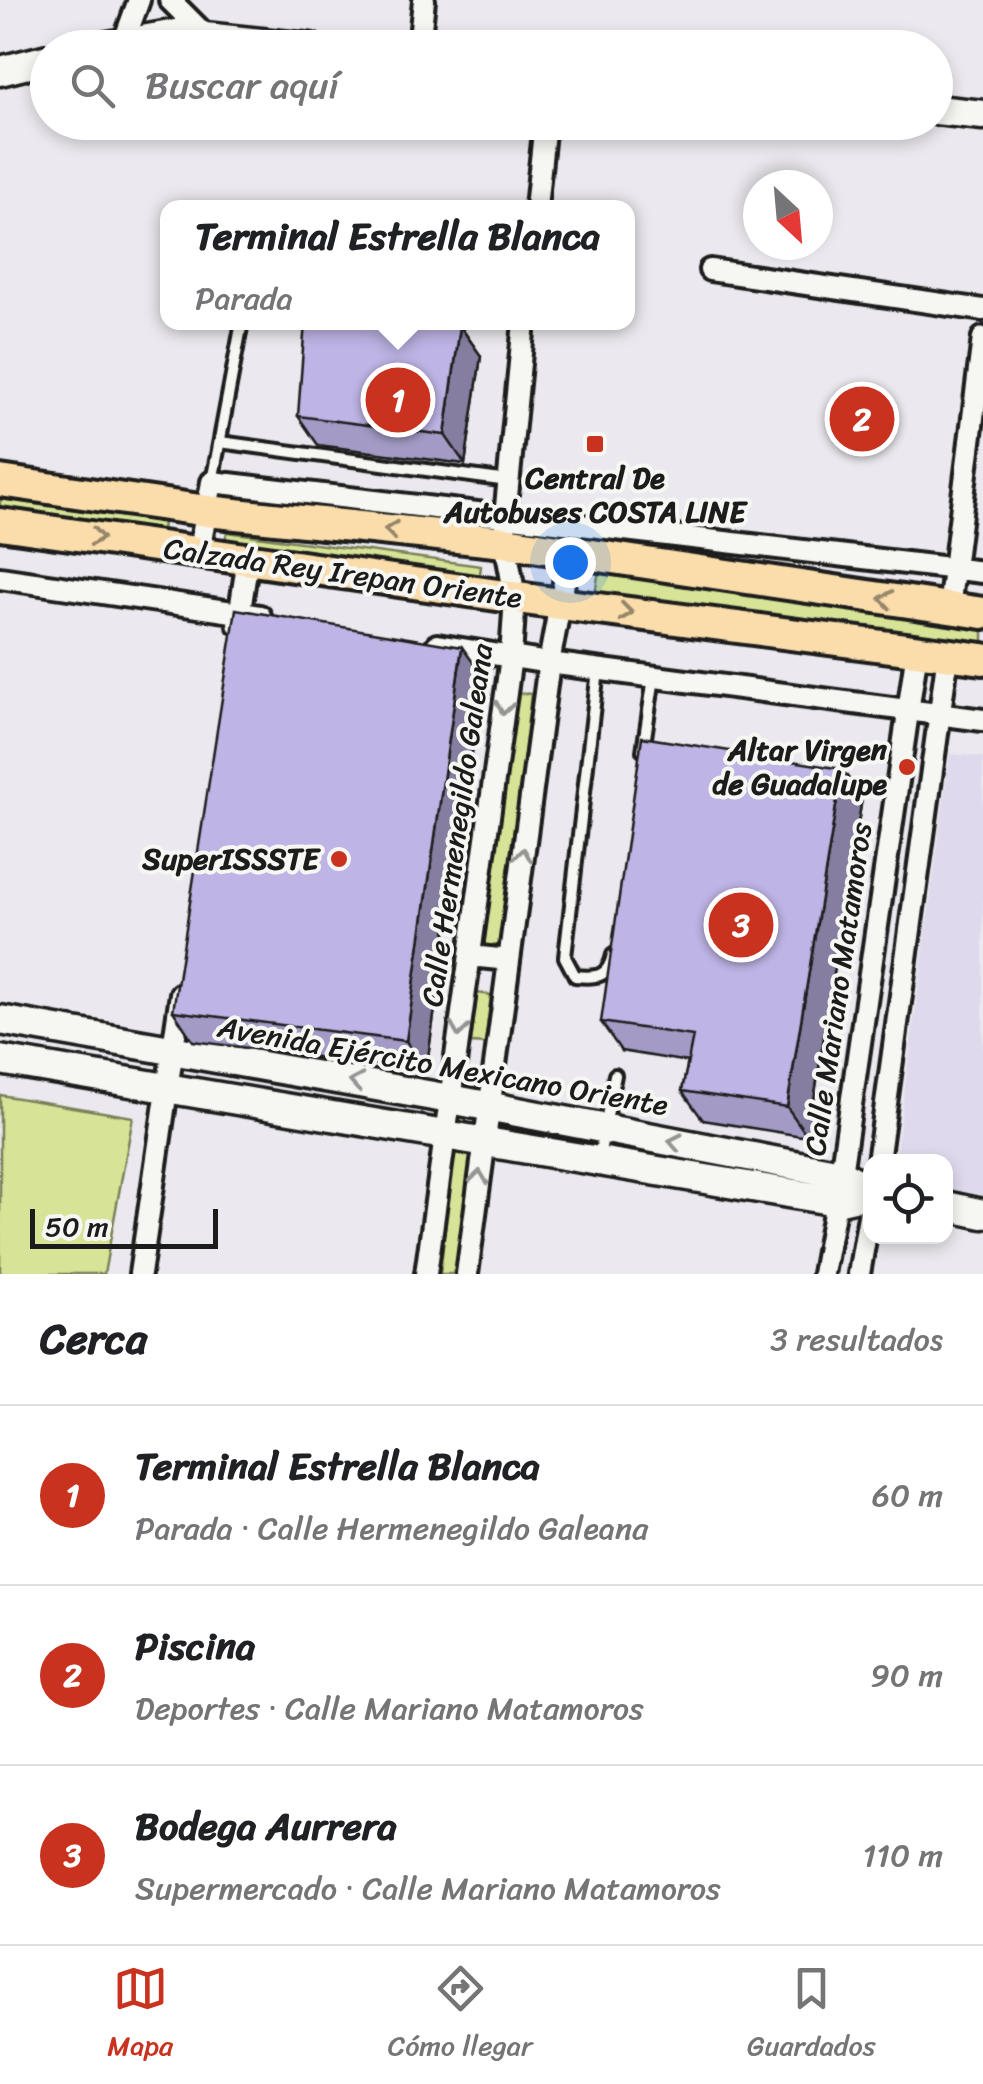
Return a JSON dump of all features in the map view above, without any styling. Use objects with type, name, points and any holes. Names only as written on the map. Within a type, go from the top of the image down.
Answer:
[{"type":"main road","name":"Calzada Rey Irepan Oriente","points":[[0,481],[210,496],[505,530],[570,550],[983,613]]},
{"type":"main road","name":"Calzada Rey Irepan Oriente","points":[[0,524],[515,598],[983,659]]},
{"type":"street","points":[[119,30],[139,0]]},
{"type":"street","points":[[170,0],[200,30]]},
{"type":"street","points":[[420,30],[424,0]]},
{"type":"street","points":[[0,71],[30,64]]},
{"type":"street","points":[[953,112],[983,115]]},
{"type":"street","points":[[537,200],[542,140]]},
{"type":"street","points":[[710,270],[983,310]]},
{"type":"street","name":"Calle Hermenegildo Galeana","points":[[426,1274],[511,658],[515,598],[505,530],[523,330]]},
{"type":"street","points":[[949,609],[983,338]]},
{"type":"street","points":[[199,552],[210,496]]},
{"type":"street","points":[[505,530],[983,572]]},
{"type":"street","points":[[467,1274],[549,664],[570,550]]},
{"type":"street","points":[[234,650],[248,558]]},
{"type":"street","points":[[0,578],[279,619]]},
{"type":"street","points":[[414,642],[549,664],[983,720]]},
{"type":"street","name":"Calle Mariano Matamoros","points":[[823,1274],[908,712],[933,652]]},
{"type":"street","name":"Calle Mariano Matamoros","points":[[879,1154],[940,715],[933,652]]},
{"type":"street","points":[[875,940],[907,948]]},
{"type":"street","points":[[470,956],[508,960]]},
{"type":"street","points":[[140,1274],[184,974]]},
{"type":"street","name":"Avenida Ejército Mexicano Oriente","points":[[0,1020],[450,1098],[722,1151],[839,1188],[863,1190]]},
{"type":"street","points":[[0,1060],[715,1182],[839,1188]]},
{"type":"street","points":[[715,1182],[722,1151]]},
{"type":"street","points":[[953,1208],[983,1214]]},
{"type":"street","points":[[858,1274],[864,1244]]},
{"type":"lane","points":[[210,496],[241,330]]},
{"type":"lane","points":[[220,442],[508,481]]},
{"type":"lane","points":[[598,670],[565,957],[575,976],[598,978],[606,972],[612,962],[614,942]]},
{"type":"lane","points":[[640,772],[654,678]]},
{"type":"lane","points":[[598,1162],[615,1075]]},
{"type":"shaded area","points":[[950,754],[983,757],[983,1195],[953,1189],[953,1154],[896,1154]]},
{"type":"green space","points":[[0,499],[163,522],[161,539],[0,515]]},
{"type":"green space","points":[[227,532],[481,566],[479,582],[224,543]]},
{"type":"green space","points":[[599,570],[983,625],[983,645],[595,594]]},
{"type":"green space","points":[[516,693],[531,694],[502,946],[484,945]]},
{"type":"green space","points":[[477,993],[491,995],[485,1044],[471,1043]]},
{"type":"green space","points":[[0,1095],[133,1117],[104,1274],[0,1274]]},
{"type":"green space","points":[[453,1152],[472,1156],[460,1274],[440,1274]]},
{"type":"water","points":[[856,401],[873,404],[867,437],[851,435]]},
{"type":"building","points":[[304,330],[459,330],[445,435],[298,416]]},
{"type":"building","name":"SuperISSSTE","points":[[236,609],[462,647],[406,1041],[173,1011]]},
{"type":"building","points":[[642,737],[842,769],[787,1107],[682,1091],[693,1036],[601,1022]]},
{"type":"place","name":"Terminal Estrella Blanca","points":[[398,400]]},
{"type":"place","name":"Piscina","points":[[862,419]]},
{"type":"place","name":"Central De Autobuses COSTA LINE","points":[[595,444]]},
{"type":"place","name":"Altar Virgen de Guadalupe","points":[[907,767]]},
{"type":"place","name":"SuperISSSTE","points":[[339,859]]},
{"type":"place","name":"Bodega Aurrera","points":[[741,925]]}]
